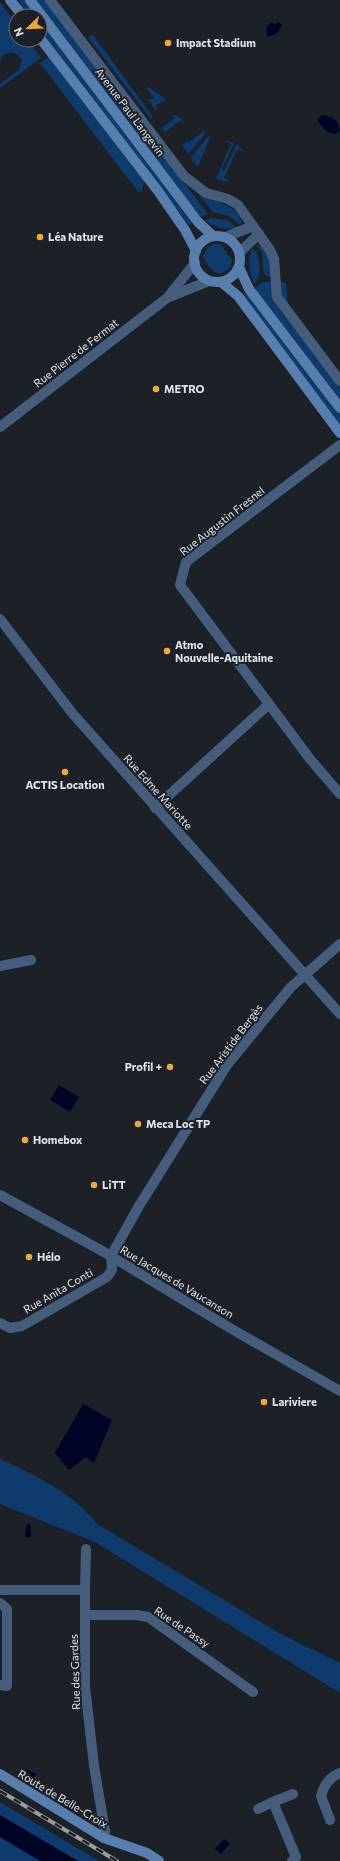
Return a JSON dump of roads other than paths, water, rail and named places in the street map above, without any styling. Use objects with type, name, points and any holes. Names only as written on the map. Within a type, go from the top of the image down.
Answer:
[{"type":"main road","points":[[10,0],[16,8]]},
{"type":"main road","name":"Avenue Paul Langevin","points":[[30,0],[198,222],[213,236]]},
{"type":"main road","points":[[48,48],[158,191],[185,230],[196,251]]},
{"type":"main road","points":[[239,268],[232,277],[221,282],[209,281],[200,274],[195,263],[196,251],[200,244],[213,236],[226,237],[232,241],[240,252],[239,268],[249,289],[340,408]]},
{"type":"main road","points":[[221,282],[238,296],[340,433]]},
{"type":"main road","name":"Route de Belle-Croix","points":[[0,1774],[104,1838],[147,1853],[159,1861]]},
{"type":"street","points":[[50,0],[184,176],[206,193],[228,199],[238,205],[270,250],[274,259],[277,298],[340,381]]},
{"type":"street","points":[[226,237],[253,226]]},
{"type":"street","points":[[240,252],[259,234]]},
{"type":"street","name":"Rue Pierre de Fermat","points":[[0,426],[167,298],[195,263]]},
{"type":"street","name":"Rue Pierre de Fermat","points":[[167,298],[209,281]]},
{"type":"street","name":"Rue Augustin Fresnel","points":[[269,704],[180,585],[186,562],[340,445]]},
{"type":"street","name":"Rue Edme Mariotte","points":[[0,618],[65,704],[155,808],[340,1014]]},
{"type":"street","points":[[155,808],[269,704],[310,759],[340,794]]},
{"type":"street","name":"Rue Aristide Bergès","points":[[111,1256],[143,1200],[218,1078],[252,1033],[291,987],[340,944]]},
{"type":"street","points":[[0,966],[31,960]]},
{"type":"street","name":"Rue Jacques de Vaucanson","points":[[0,1195],[111,1256],[230,1328],[340,1391]]},
{"type":"street","name":"Rue Anita Conti","points":[[0,1323],[10,1328],[22,1326],[107,1277],[112,1270],[111,1256]]},
{"type":"street","name":"Rue des Gardes","points":[[86,1549],[85,1686],[94,1766],[105,1831],[104,1838]]},
{"type":"street","points":[[0,1590],[86,1590]]},
{"type":"street","points":[[0,1603],[7,1609],[7,1686],[0,1685]]},
{"type":"street","name":"Rue de Passy","points":[[86,1615],[137,1614],[148,1617],[253,1692]]},
{"type":"street","points":[[330,1820],[321,1796],[328,1781],[334,1775],[340,1773]]},
{"type":"street","points":[[258,1809],[293,1794]]},
{"type":"street","points":[[273,1802],[296,1857],[292,1861]]},
{"type":"railway","points":[[0,1791],[117,1861]]},
{"type":"place","name":"Impact Stadium","points":[[168,43]]},
{"type":"place","name":"Léa Nature","points":[[40,237]]},
{"type":"place","name":"METRO","points":[[156,389]]},
{"type":"place","name":"Atmo Nouvelle-Aquitaine","points":[[167,651]]},
{"type":"place","name":"ACTIS Location","points":[[65,772]]},
{"type":"place","name":"Profil +","points":[[170,1067]]},
{"type":"place","name":"Meca Loc TP","points":[[138,1124]]},
{"type":"place","name":"Homebox","points":[[25,1140]]},
{"type":"place","name":"LiTT","points":[[94,1185]]},
{"type":"place","name":"Hélo","points":[[29,1257]]},
{"type":"place","name":"Lariviere","points":[[264,1402]]}]
